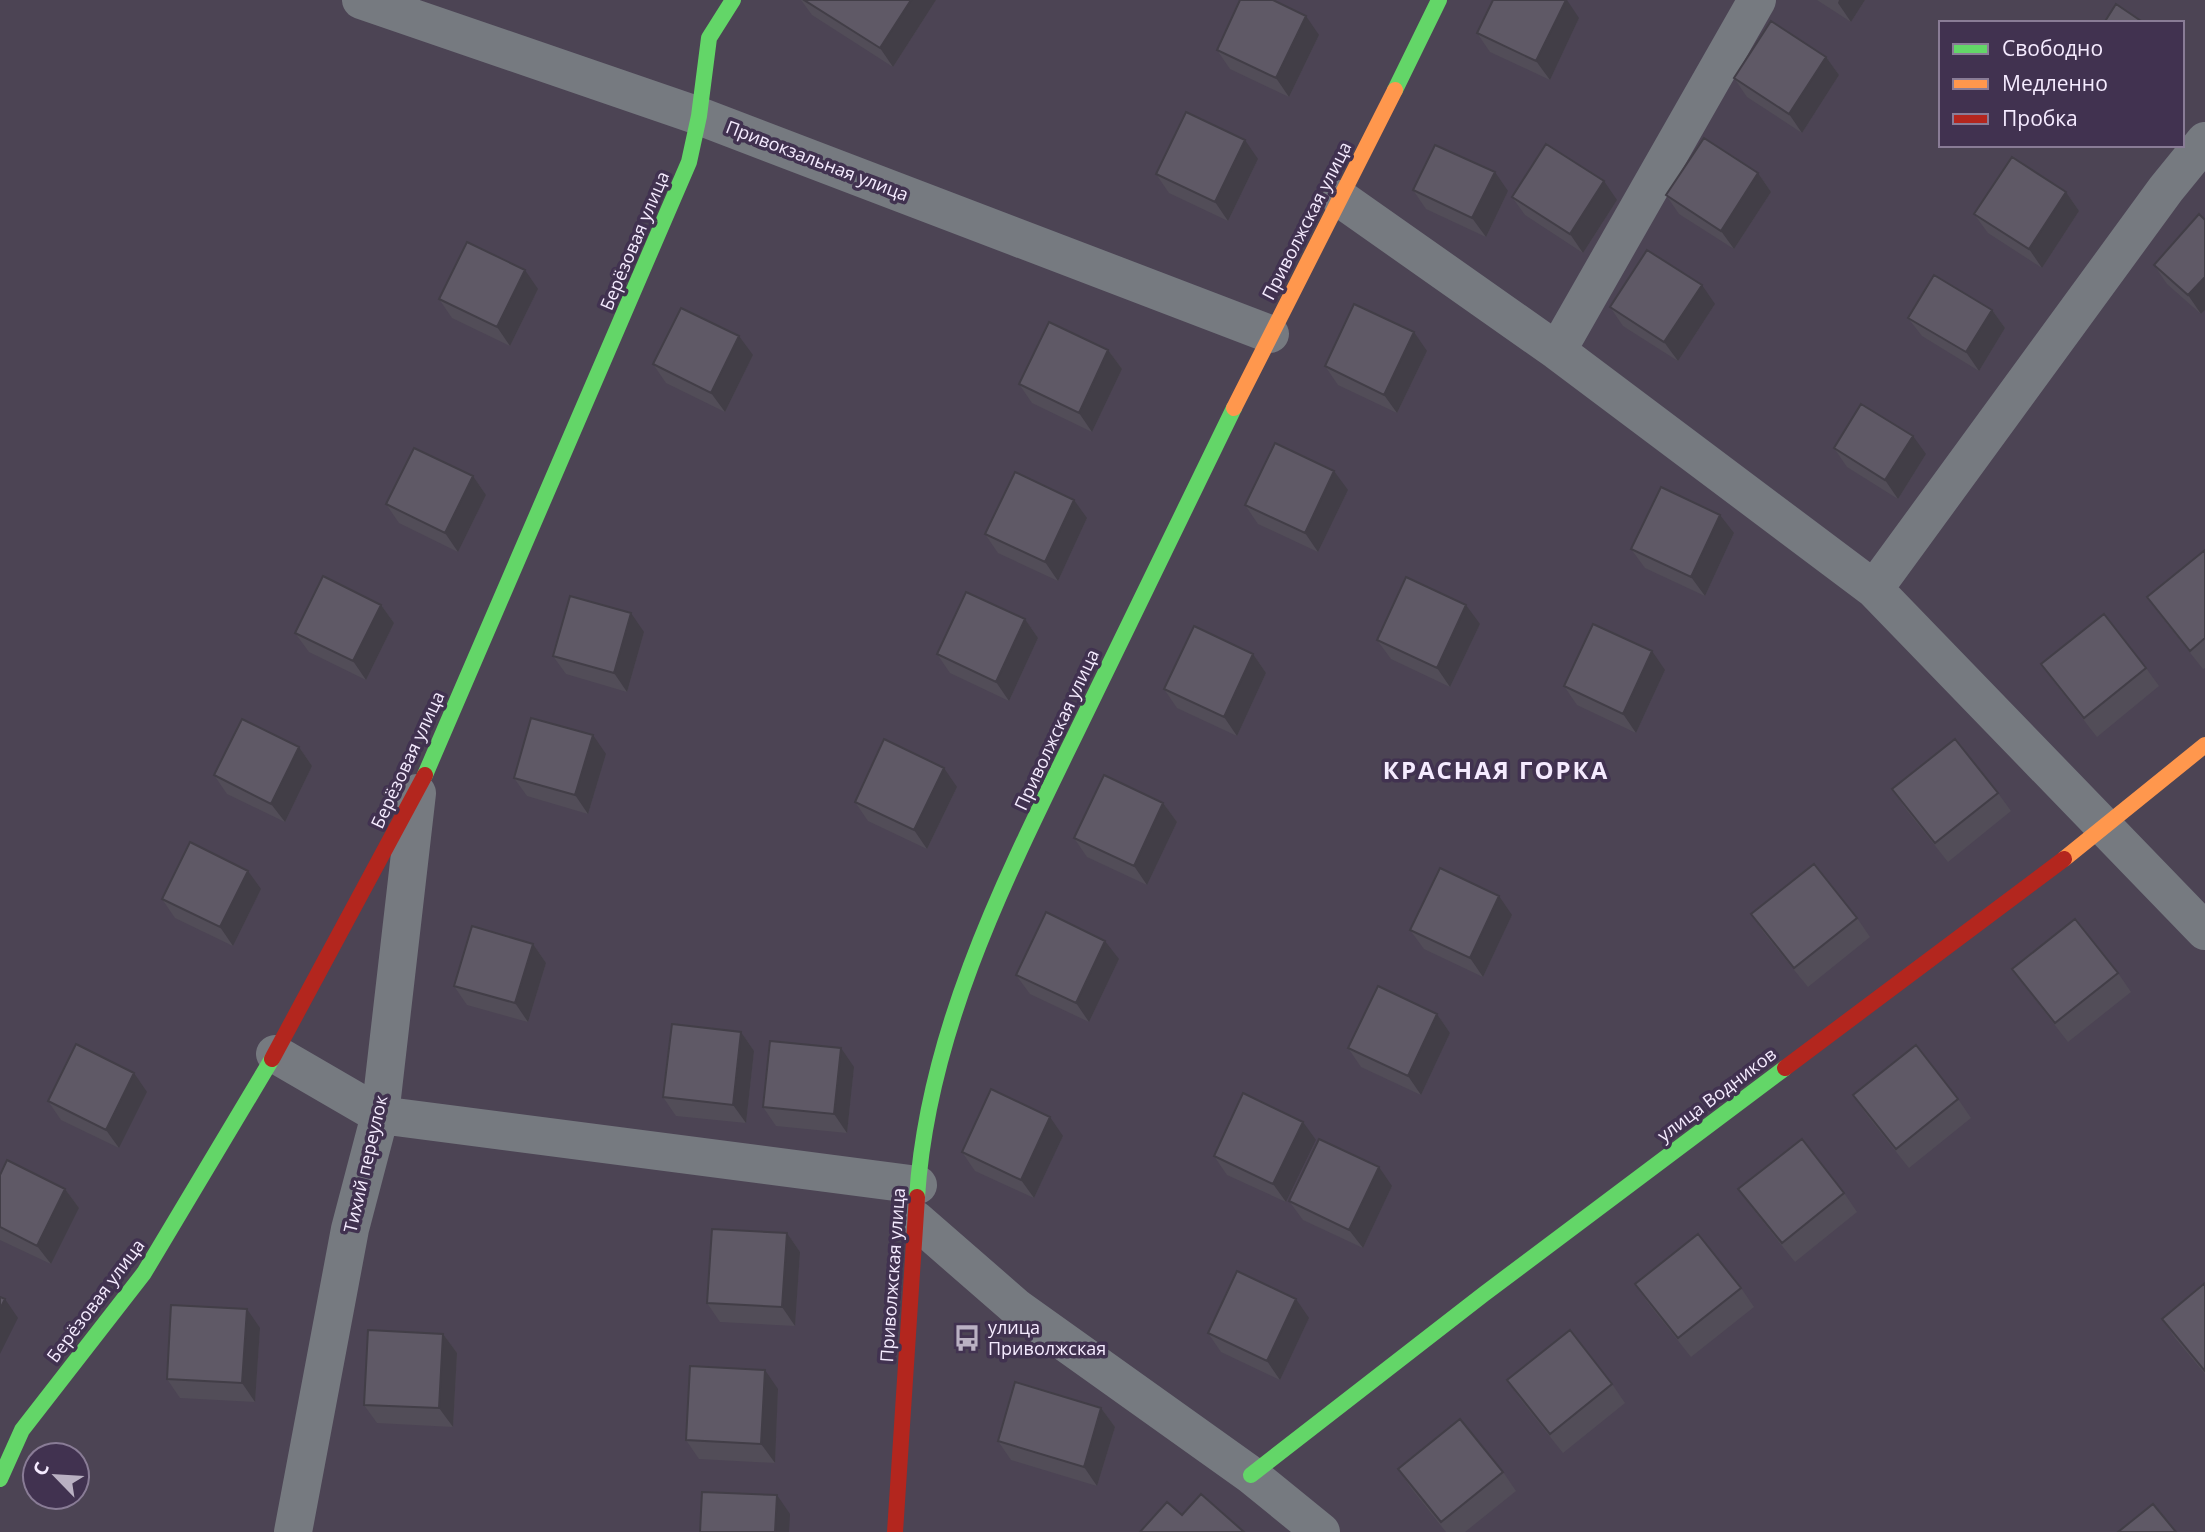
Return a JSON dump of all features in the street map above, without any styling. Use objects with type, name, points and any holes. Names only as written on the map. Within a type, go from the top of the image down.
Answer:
[{"type":"street","name":"Привокзальная улица","points":[[361,0],[699,116],[1270,334]]},
{"type":"street","name":"Берёзовая улица","points":[[0,1479],[22,1430],[144,1273],[275,1054],[417,793],[690,162],[709,38],[733,0]]},
{"type":"street","name":"Приволжская улица","points":[[895,1532],[917,1203],[927,1114],[939,1063],[965,978],[1050,786],[1270,334],[1342,199],[1439,0]]},
{"type":"street","points":[[1557,351],[1757,0]]},
{"type":"street","points":[[1874,589],[2166,189],[2205,141]]},
{"type":"street","points":[[1342,199],[1557,351],[1874,589],[2205,931]]},
{"type":"street","name":"улица Водников","points":[[1251,1475],[1495,1285],[2107,827],[2205,745]]},
{"type":"street","name":"Тихий переулок","points":[[293,1532],[350,1229],[380,1115],[417,793]]},
{"type":"street","points":[[275,1054],[380,1115],[917,1203],[1017,1308],[1251,1475],[1321,1532]]},
{"type":"building","points":[[804,0],[911,0],[880,48]]},
{"type":"building","points":[[1240,0],[1273,0],[1306,16],[1276,78],[1217,50]]},
{"type":"building","points":[[1493,0],[1566,0],[1536,61],[1477,33]]},
{"type":"building","points":[[2116,4],[2141,21],[2105,21]]},
{"type":"building","points":[[1771,21],[1826,57],[1789,114],[1734,78]]},
{"type":"building","points":[[1186,112],[1245,140],[1215,202],[1156,174]]},
{"type":"building","points":[[1704,138],[1758,173],[1721,231],[1666,195]]},
{"type":"building","points":[[1546,144],[1604,181],[1570,234],[1512,197]]},
{"type":"building","points":[[1435,145],[1495,172],[1472,218],[1413,190]]},
{"type":"building","points":[[2012,157],[2066,192],[2029,249],[1974,214]]},
{"type":"building","points":[[2199,214],[2205,220],[2205,277],[2188,295],[2154,265]]},
{"type":"building","points":[[467,242],[525,270],[497,327],[439,299]]},
{"type":"building","points":[[1647,250],[1702,285],[1664,342],[1610,307]]},
{"type":"building","points":[[1934,275],[1992,310],[1966,352],[1908,318]]},
{"type":"building","points":[[1354,304],[1414,332],[1384,395],[1325,366]]},
{"type":"building","points":[[681,308],[739,336],[711,393],[653,364]]},
{"type":"building","points":[[1049,322],[1108,350],[1079,413],[1019,384]]},
{"type":"building","points":[[1861,404],[1913,436],[1885,480],[1834,448]]},
{"type":"building","points":[[1275,443],[1334,471],[1305,533],[1245,505]]},
{"type":"building","points":[[414,448],[473,476],[445,533],[386,504]]},
{"type":"building","points":[[1015,472],[1074,500],[1045,562],[985,534]]},
{"type":"building","points":[[1661,487],[1720,515],[1691,577],[1631,549]]},
{"type":"building","points":[[2205,550],[2205,638],[2190,651],[2147,597]]},
{"type":"building","points":[[323,576],[381,605],[353,661],[295,633]]},
{"type":"building","points":[[1406,577],[1466,605],[1437,668],[1377,640]]},
{"type":"building","points":[[966,592],[1025,619],[996,682],[937,654]]},
{"type":"building","points":[[570,596],[631,613],[614,673],[553,656]]},
{"type":"building","points":[[2104,614],[2146,668],[2084,718],[2041,664]]},
{"type":"building","points":[[1593,624],[1652,651],[1623,714],[1564,686]]},
{"type":"building","points":[[1194,626],[1253,654],[1224,717],[1164,689]]},
{"type":"building","points":[[531,718],[593,735],[575,795],[514,778]]},
{"type":"building","points":[[242,719],[299,747],[271,804],[214,775]]},
{"type":"building","points":[[884,739],[944,768],[914,830],[855,802]]},
{"type":"building","points":[[1955,739],[1998,793],[1935,843],[1892,789]]},
{"type":"building","points":[[1104,775],[1163,803],[1134,866],[1074,838]]},
{"type":"building","points":[[190,842],[248,871],[220,927],[162,899]]},
{"type":"building","points":[[1814,864],[1857,918],[1794,968],[1751,914]]},
{"type":"building","points":[[1440,868],[1499,896],[1470,958],[1410,930]]},
{"type":"building","points":[[1046,912],[1105,941],[1076,1003],[1016,975]]},
{"type":"building","points":[[2075,919],[2118,973],[2055,1023],[2012,969]]},
{"type":"building","points":[[472,926],[533,944],[515,1003],[454,986]]},
{"type":"building","points":[[1378,986],[1437,1014],[1408,1076],[1348,1048]]},
{"type":"building","points":[[672,1024],[741,1032],[733,1105],[663,1097]]},
{"type":"building","points":[[770,1041],[841,1048],[834,1114],[763,1107]]},
{"type":"building","points":[[76,1044],[134,1073],[106,1130],[48,1101]]},
{"type":"building","points":[[1916,1045],[1958,1099],[1896,1149],[1853,1095]]},
{"type":"building","points":[[991,1089],[1050,1117],[1021,1180],[962,1152]]},
{"type":"building","points":[[1243,1093],[1303,1122],[1273,1184],[1214,1156]]},
{"type":"building","points":[[1319,1139],[1379,1167],[1349,1230],[1289,1201]]},
{"type":"building","points":[[1802,1139],[1844,1193],[1782,1243],[1738,1189]]},
{"type":"building","points":[[7,1160],[65,1189],[37,1246],[0,1227],[0,1175]]},
{"type":"building","points":[[712,1229],[787,1233],[782,1307],[707,1303]]},
{"type":"building","points":[[1698,1234],[1741,1288],[1678,1338],[1635,1284]]},
{"type":"building","points":[[1237,1271],[1296,1299],[1267,1361],[1208,1333]]},
{"type":"building","points":[[2205,1283],[2205,1371],[2162,1319]]},
{"type":"building","points":[[171,1305],[247,1309],[242,1383],[167,1379]]},
{"type":"building","points":[[368,1330],[443,1334],[439,1408],[364,1405]]},
{"type":"building","points":[[1570,1330],[1612,1384],[1550,1434],[1507,1380]]},
{"type":"building","points":[[690,1366],[765,1370],[761,1444],[686,1440]]},
{"type":"building","points":[[1015,1382],[1101,1408],[1084,1467],[998,1441]]},
{"type":"building","points":[[1460,1419],[1503,1472],[1441,1522],[1398,1469]]},
{"type":"building","points":[[702,1492],[777,1495],[775,1532],[700,1532]]},
{"type":"building","points":[[1201,1494],[1244,1532],[1140,1532],[1167,1502],[1182,1515]]},
{"type":"building","points":[[2153,1504],[2176,1532],[2118,1532]]},
{"type":"traffic: fast","points":[[425,775],[689,162],[699,116],[709,38],[733,0]]},
{"type":"traffic: fast","points":[[1395,90],[1439,0]]},
{"type":"traffic: fast","points":[[917,1197],[924,1134],[937,1073],[954,1012],[976,953],[1026,837],[1234,408]]},
{"type":"traffic: fast","points":[[0,1479],[22,1430],[144,1273],[272,1059]]},
{"type":"traffic: fast","points":[[1251,1475],[1484,1294],[1785,1068]]},
{"type":"traffic: slow","points":[[1234,408],[1395,90]]},
{"type":"traffic: slow","points":[[2064,859],[2205,745]]},
{"type":"traffic: jam","points":[[272,1059],[425,775]]},
{"type":"traffic: jam","points":[[1785,1068],[2064,859]]},
{"type":"traffic: jam","points":[[895,1532],[917,1197]]},
{"type":"place","name":"улица Приволжская","points":[[967,1338]]},
{"type":"district","name":"КРАСНАЯ ГОРКА","points":[[1496,771]]}]
